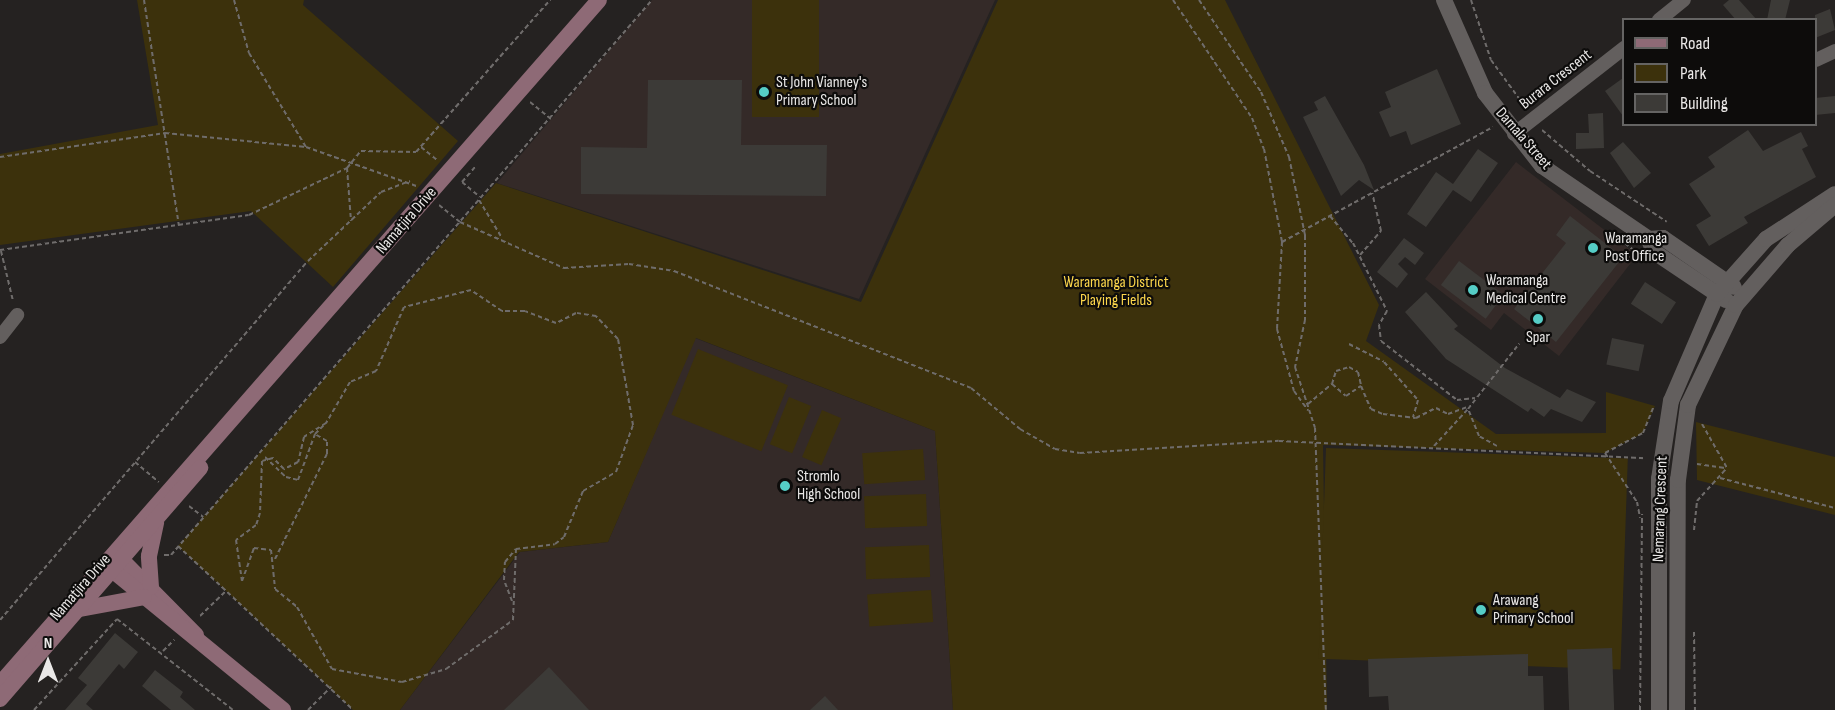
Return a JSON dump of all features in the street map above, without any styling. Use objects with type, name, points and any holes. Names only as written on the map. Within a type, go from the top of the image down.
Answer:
[{"type":"main road","name":"Namatjira Drive","points":[[0,684],[113,561],[214,441],[599,0]]},
{"type":"main road","name":"Namatjira Drive","points":[[0,699],[80,609],[113,561],[157,519],[210,456],[214,441]]},
{"type":"main road","points":[[148,592],[149,556],[157,519]]},
{"type":"main road","points":[[113,561],[148,592],[183,632],[197,637],[283,710]]},
{"type":"main road","points":[[80,609],[148,592]]},
{"type":"street","name":"Damala Street","points":[[1444,0],[1459,46],[1508,134],[1542,166],[1649,238],[1663,238],[1722,288],[1741,300]]},
{"type":"street","points":[[1662,18],[1684,0]]},
{"type":"street","points":[[1817,59],[1835,51]]},
{"type":"street","name":"Burara Crescent","points":[[1508,134],[1534,119],[1622,53]]},
{"type":"street","name":"Nemarang Crescent","points":[[1659,710],[1659,479],[1664,442],[1688,351],[1722,288],[1766,239],[1835,194]]},
{"type":"street","name":"Nemarang Crescent","points":[[1677,710],[1678,480],[1681,444],[1693,389],[1741,300],[1835,205]]},
{"type":"street","points":[[0,337],[17,315]]},
{"type":"path","points":[[144,0],[179,225]]},
{"type":"path","points":[[234,0],[249,53],[306,147]]},
{"type":"path","points":[[17,315],[0,250],[249,215],[346,168],[361,151],[416,152],[550,0]]},
{"type":"path","points":[[171,555],[652,0]]},
{"type":"path","points":[[1173,0],[1252,118],[1275,181],[1282,242],[1277,329],[1286,369],[1310,413],[1315,446],[1326,710]]},
{"type":"path","points":[[1199,0],[1261,92],[1290,158],[1304,230],[1305,320],[1295,367],[1306,405]]},
{"type":"path","points":[[1471,0],[1491,60],[1549,139],[1590,171],[1669,224]]},
{"type":"path","points":[[518,94],[551,119]]},
{"type":"path","points":[[1282,242],[1496,125],[1508,134]]},
{"type":"path","points":[[0,157],[165,133],[306,147],[410,181],[381,192],[270,304],[0,620]]},
{"type":"path","points":[[346,168],[351,221]]},
{"type":"path","points":[[1360,255],[1381,231],[1372,193]]},
{"type":"path","points":[[479,200],[503,239]]},
{"type":"path","points":[[1330,216],[1360,255],[1387,311],[1379,325],[1381,341],[1456,400],[1475,399]]},
{"type":"path","points":[[460,222],[503,239],[564,268],[629,264],[674,271],[971,388],[1020,429],[1055,449],[1080,453],[1279,441],[1315,446],[1500,448],[1605,453],[1646,458]]},
{"type":"path","points":[[1611,233],[1646,260]]},
{"type":"path","points":[[265,457],[286,477],[298,480],[315,434],[326,423],[350,382],[376,371],[405,307],[471,290],[502,311],[525,311],[556,323],[576,313],[596,316],[618,339],[633,426],[616,472],[583,491],[564,537],[555,544],[516,549],[505,562],[504,580],[512,601]]},
{"type":"path","points":[[1349,344],[1384,362],[1418,400],[1413,417]]},
{"type":"path","points":[[1434,446],[1520,344]]},
{"type":"path","points":[[1306,405],[1332,384],[1336,371],[1349,367],[1358,372],[1361,386],[1376,413],[1413,417],[1436,408],[1448,414],[1469,407]]},
{"type":"path","points":[[1332,384],[1346,396],[1361,386]]},
{"type":"path","points":[[1605,453],[1643,434],[1659,398]]},
{"type":"path","points":[[1469,407],[1479,436],[1500,448]]},
{"type":"path","points":[[1702,414],[1702,430],[1726,468]]},
{"type":"path","points":[[265,457],[292,468],[302,454],[304,438],[326,423]]},
{"type":"path","points":[[315,434],[327,441],[327,454],[275,559],[275,589],[297,607],[332,669],[354,676],[402,682],[429,678],[467,657],[513,620],[512,601],[516,549]]},
{"type":"path","points":[[1605,453],[1637,502],[1640,519],[1640,710]]},
{"type":"path","points":[[265,457],[260,513],[256,525],[236,540],[239,578],[245,580],[254,548],[265,545],[275,559]]},
{"type":"path","points":[[1691,463],[1726,468]]},
{"type":"path","points":[[1694,542],[1697,501],[1720,478],[1726,468]]},
{"type":"path","points":[[1720,478],[1835,508]]},
{"type":"path","points":[[1640,519],[1646,507]]},
{"type":"path","points":[[178,546],[353,710]]},
{"type":"path","points":[[34,710],[117,619],[233,710]]},
{"type":"path","points":[[1694,620],[1695,710]]},
{"type":"path","points":[[308,710],[331,687]]},
{"type":"shaded area","name":"St John Vianney's Primary School","points":[[652,0],[995,0],[859,299],[497,183]]},
{"type":"shaded area","points":[[1516,162],[1637,255],[1559,356],[1504,313],[1491,330],[1425,279]]},
{"type":"shaded area","name":"Stromlo High School","points":[[695,338],[935,431],[953,710],[400,710],[520,552],[608,542]]},
{"type":"green space","points":[[137,0],[304,0],[303,5],[458,141],[333,287],[251,211],[0,245],[0,154],[158,125]]},
{"type":"green space","points":[[752,0],[819,0],[819,117],[752,117]]},
{"type":"green space","name":"Waramanga District Playing Fields","points":[[998,0],[1225,0],[1379,305],[1366,341],[1496,434],[1606,433],[1606,392],[1655,406],[1643,433],[1605,453],[1323,445],[1327,710],[953,710],[935,431],[696,338],[608,542],[519,552],[400,710],[353,710],[178,546],[496,183],[861,302]]},
{"type":"green space","points":[[698,349],[788,385],[761,451],[671,415]]},
{"type":"green space","points":[[789,397],[811,406],[792,453],[770,444]]},
{"type":"green space","points":[[822,410],[841,418],[821,465],[802,457]]},
{"type":"green space","points":[[1696,422],[1835,457],[1835,515],[1697,480]]},
{"type":"green space","name":"Arawang Primary School","points":[[1326,448],[1628,459],[1620,669],[1319,659]]},
{"type":"green space","points":[[923,449],[925,480],[864,484],[862,453]]},
{"type":"green space","points":[[926,494],[927,526],[865,528],[864,496]]},
{"type":"green space","points":[[929,545],[930,577],[866,579],[865,547]]},
{"type":"green space","points":[[931,590],[933,622],[869,626],[867,594]]},
{"type":"building","points":[[1729,0],[1739,0],[1755,18],[1734,18],[1723,5]]},
{"type":"building","points":[[1771,0],[1790,0],[1786,18],[1767,18]]},
{"type":"building","points":[[1830,9],[1835,30],[1817,37],[1815,15]]},
{"type":"building","points":[[1437,69],[1461,124],[1411,145],[1406,131],[1390,137],[1379,112],[1391,107],[1385,92]]},
{"type":"building","points":[[1622,79],[1622,115],[1605,91]]},
{"type":"building","points":[[648,80],[742,80],[741,145],[827,145],[826,196],[581,194],[581,147],[647,148]]},
{"type":"building","points":[[1325,96],[1364,165],[1374,190],[1359,180],[1341,196],[1303,117],[1318,110],[1314,102]]},
{"type":"building","points":[[1835,96],[1835,113],[1817,115],[1817,98]]},
{"type":"building","points":[[1603,113],[1604,148],[1576,149],[1576,133],[1589,133],[1588,114]]},
{"type":"building","points":[[1748,130],[1763,151],[1801,132],[1808,146],[1802,149],[1816,177],[1744,217],[1748,223],[1709,246],[1696,225],[1711,216],[1689,184],[1715,167],[1708,157]]},
{"type":"building","points":[[1623,142],[1651,173],[1634,188],[1610,153]]},
{"type":"building","points":[[1478,149],[1498,163],[1471,202],[1453,190],[1426,227],[1407,214],[1436,172],[1453,184]]},
{"type":"building","points":[[1570,216],[1623,257],[1556,342],[1514,309],[1566,243],[1556,235]]},
{"type":"building","points":[[1404,238],[1424,253],[1415,265],[1405,257],[1398,264],[1408,274],[1397,288],[1377,272]]},
{"type":"building","name":"Waramanga Medical Centre","points":[[1459,261],[1504,295],[1486,319],[1441,285]]},
{"type":"building","points":[[1645,282],[1676,302],[1662,324],[1631,304]]},
{"type":"building","points":[[1426,292],[1458,326],[1454,329],[1505,368],[1560,398],[1567,389],[1596,402],[1582,422],[1551,409],[1544,417],[1531,408],[1528,412],[1446,359],[1405,312]]},
{"type":"building","points":[[1612,338],[1644,345],[1639,371],[1606,364]]},
{"type":"building","points":[[115,633],[138,652],[124,669],[119,664],[86,704],[93,710],[65,710],[87,685],[78,678]]},
{"type":"building","points":[[1612,648],[1614,710],[1569,710],[1567,650]]},
{"type":"building","points":[[1528,654],[1528,676],[1543,676],[1544,710],[1389,710],[1388,696],[1369,697],[1368,659]]},
{"type":"building","points":[[549,667],[589,710],[504,710]]},
{"type":"building","points":[[155,670],[183,692],[180,697],[195,710],[171,710],[142,686]]},
{"type":"building","points":[[825,696],[838,710],[810,710]]},
{"type":"place","name":"St John Vianney's Primary School","points":[[764,92]]},
{"type":"place","name":"Waramanga Post Office","points":[[1593,248]]},
{"type":"place","name":"Waramanga Medical Centre","points":[[1473,290]]},
{"type":"place","name":"Spar","points":[[1538,319]]},
{"type":"place","name":"Stromlo High School","points":[[785,486]]},
{"type":"place","name":"Arawang Primary School","points":[[1481,610]]}]
